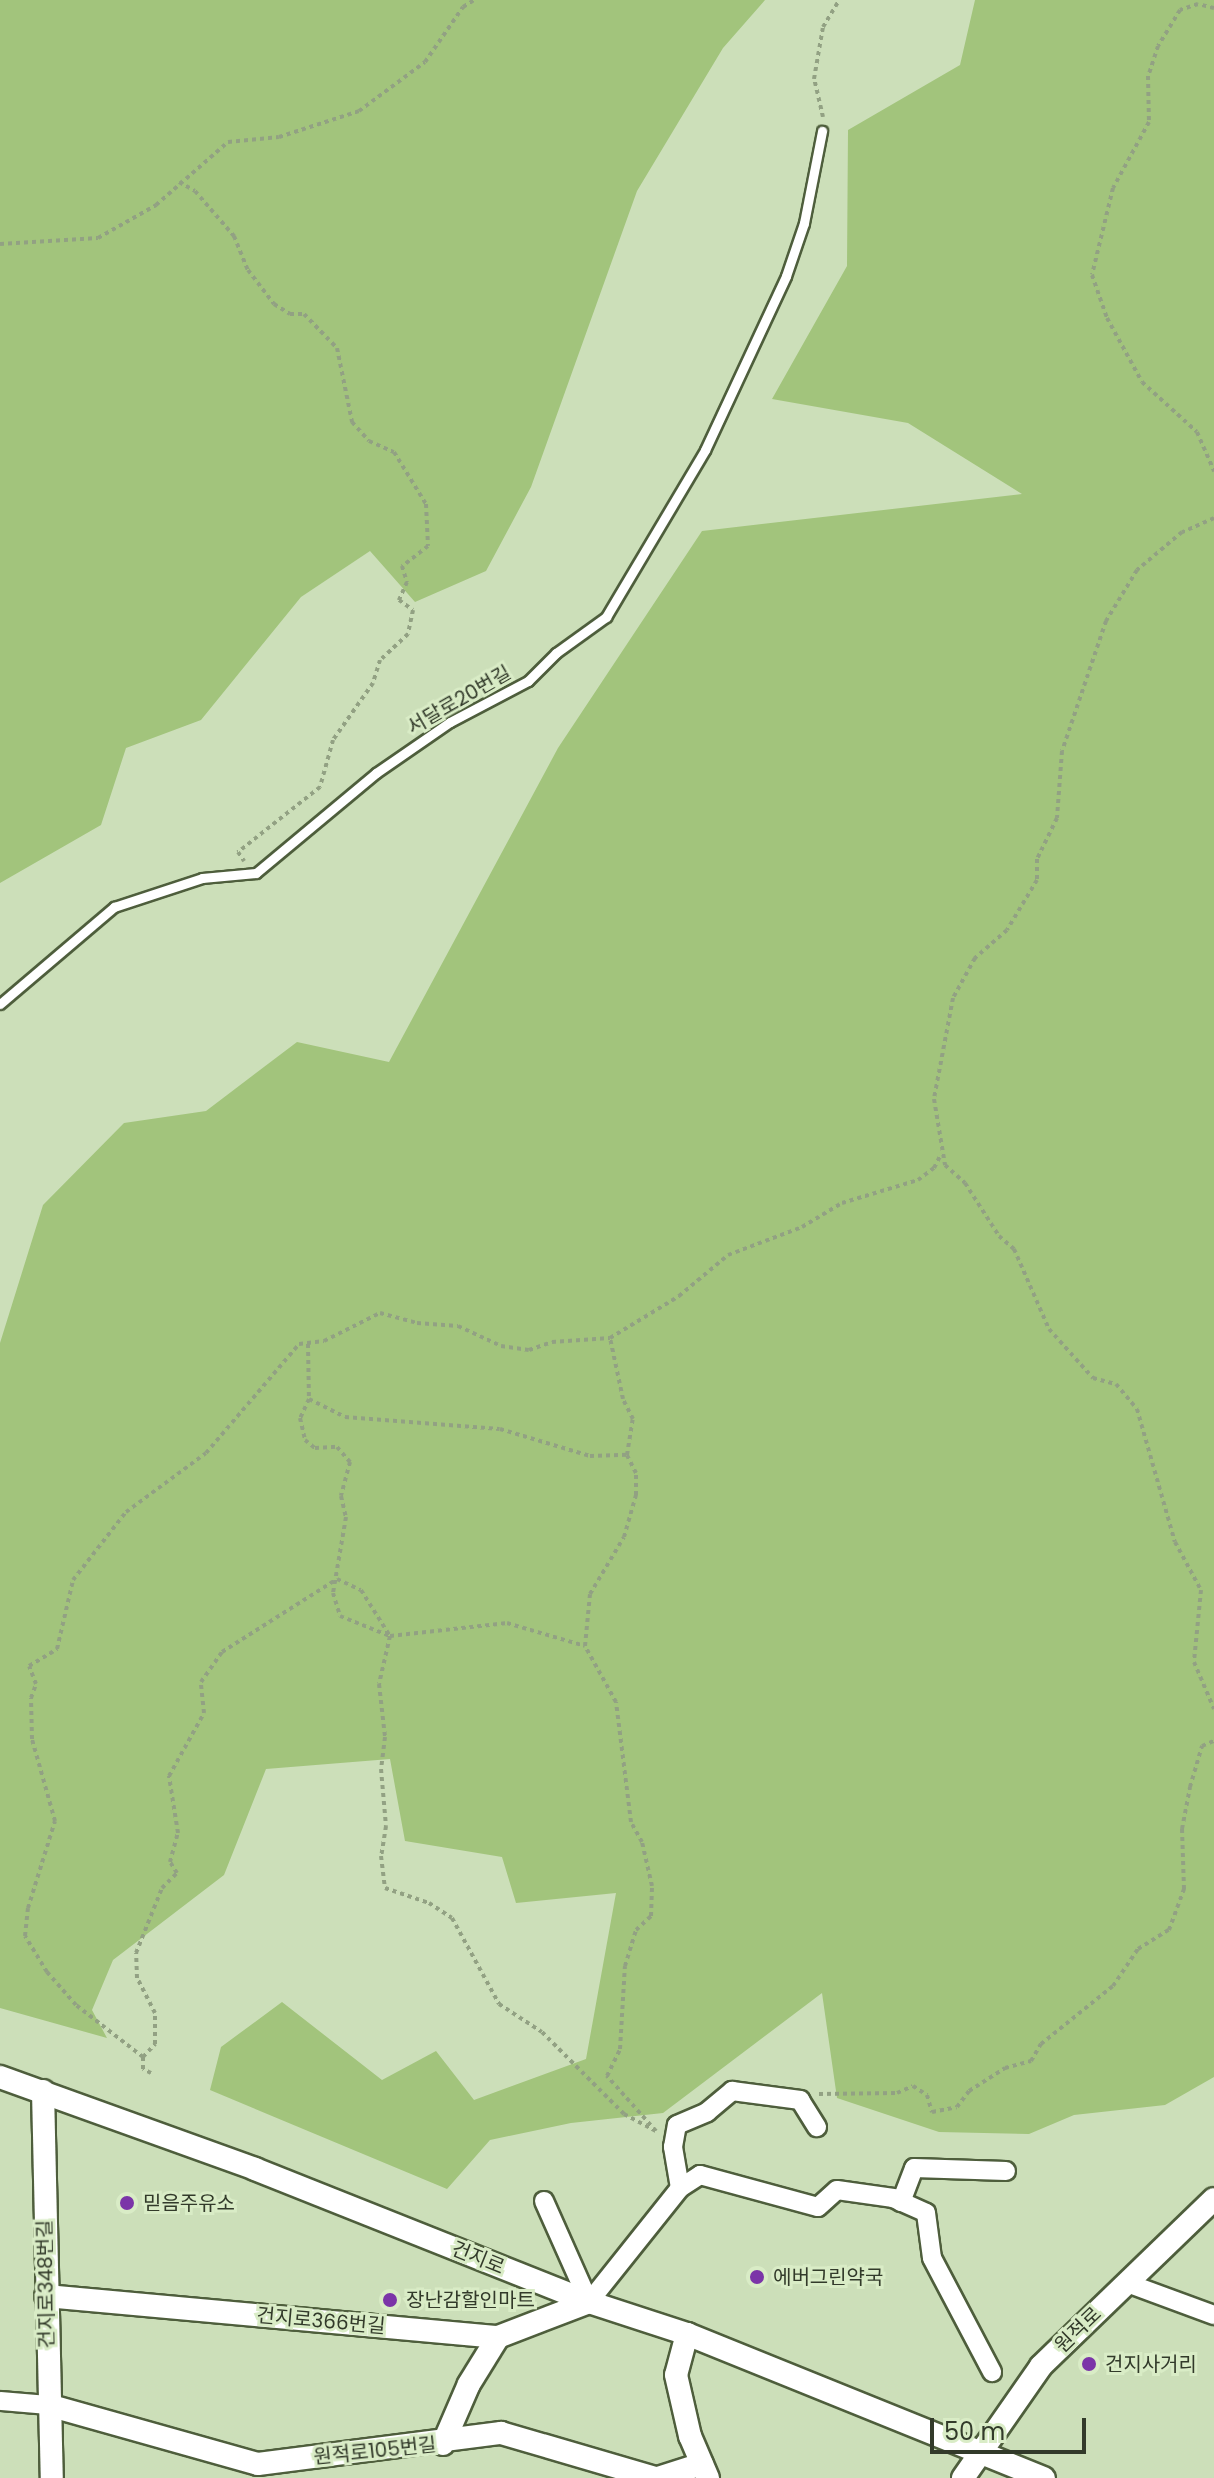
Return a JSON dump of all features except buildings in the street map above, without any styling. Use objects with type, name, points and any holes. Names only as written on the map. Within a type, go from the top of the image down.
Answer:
[{"type":"street","name":"건지로","points":[[0,2077],[589,2302],[687,2334],[980,2455],[1044,2478]]},
{"type":"street","name":"건지로348번길","points":[[43,2091],[52,2478]]},
{"type":"street","points":[[680,2188],[673,2147],[677,2125],[707,2112],[732,2091],[800,2100],[817,2127]]},
{"type":"street","points":[[901,2202],[914,2168],[1006,2171]]},
{"type":"street","points":[[544,2201],[589,2302],[680,2188],[700,2175],[818,2207],[837,2190],[901,2202],[926,2213],[932,2258],[992,2372]]},
{"type":"street","name":"원적로","points":[[963,2478],[1041,2366],[1214,2199]]},
{"type":"street","points":[[1127,2283],[1214,2315]]},
{"type":"street","name":"건지로366번길","points":[[46,2296],[498,2337],[589,2302]]},
{"type":"street","points":[[687,2334],[676,2375],[705,2471]]},
{"type":"street","points":[[443,2444],[469,2384],[498,2337]]},
{"type":"street","points":[[0,2401],[48,2405]]},
{"type":"street","name":"원적로105번길","points":[[48,2405],[258,2464],[443,2444],[501,2433],[656,2478],[705,2471]]},
{"type":"lane","name":"서달로20번길","points":[[256,873],[376,773],[450,722],[528,681],[556,653],[606,617],[699,461],[786,276],[804,223],[822,131]]},
{"type":"lane","points":[[0,1004],[114,907],[202,878],[256,873]]},
{"type":"path","points":[[0,244],[98,238],[156,205],[228,142],[279,137],[359,111],[425,62],[463,7],[474,0]]},
{"type":"path","points":[[822,131],[823,102],[814,79],[823,27],[839,0]]},
{"type":"path","points":[[1214,8],[1200,2],[1180,10],[1158,46],[1148,76],[1149,122],[1113,188],[1092,275],[1107,318],[1142,382],[1197,432],[1214,471]]},
{"type":"path","points":[[179,182],[195,191],[234,236],[248,270],[274,304],[290,314],[304,314],[337,348],[352,422],[369,441],[394,452],[426,504],[428,546],[402,566],[407,582],[399,600],[413,610],[408,634],[380,660],[373,683],[333,740],[320,787],[238,852],[256,873]]},
{"type":"path","points":[[1214,518],[1182,532],[1137,570],[1106,621],[1062,751],[1057,818],[1037,859],[1037,880],[1007,930],[975,958],[953,998],[934,1099],[941,1154],[999,1236],[1014,1249],[1049,1329],[1093,1378],[1116,1384],[1137,1409],[1175,1542],[1201,1590],[1194,1662],[1214,1709]]},
{"type":"path","points":[[143,2057],[76,2005],[47,1972],[25,1936],[28,1908],[55,1821],[32,1739],[31,1698],[36,1684],[29,1666],[57,1649],[73,1580],[126,1512],[206,1453],[284,1357],[299,1344],[308,1344],[380,1313],[417,1323],[458,1326],[501,1346],[529,1350],[552,1342],[610,1338],[679,1296],[728,1255],[802,1227],[842,1203],[918,1180],[934,1168],[941,1154]]},
{"type":"path","points":[[585,1646],[590,1630],[590,1594],[624,1537],[636,1495],[636,1473],[627,1455],[635,1430],[610,1338]]},
{"type":"path","points":[[308,1344],[309,1399],[300,1418],[305,1440],[315,1448],[337,1447],[350,1462],[341,1496],[346,1517],[333,1593],[340,1616],[390,1636],[507,1623],[585,1646],[616,1702],[631,1822],[642,1842],[652,1886],[651,1916],[636,1930],[625,1966],[620,2049],[607,2076],[656,2131],[624,2114],[542,2032],[499,2004],[452,1918],[429,1903],[385,1888],[381,1856],[386,1826],[381,1769],[385,1737],[379,1684],[390,1636],[361,1590],[337,1579]]},
{"type":"path","points":[[309,1399],[345,1417],[500,1429],[590,1456],[627,1455]]},
{"type":"path","points":[[151,2073],[143,2069],[143,2057],[155,2044],[155,2013],[137,1978],[136,1953],[162,1888],[177,1873],[170,1862],[178,1833],[169,1776],[204,1713],[201,1682],[222,1652],[337,1579]]},
{"type":"path","points":[[807,2095],[897,2093],[913,2086],[927,2095],[932,2112],[957,2107],[969,2091],[1005,2068],[1031,2061],[1041,2044],[1113,1986],[1138,1949],[1169,1930],[1184,1889],[1182,1829],[1190,1787],[1202,1746],[1214,1741]]},
{"type":"green space","points":[[0,0],[765,0],[723,48],[637,191],[531,487],[486,571],[415,602],[370,551],[301,597],[201,720],[126,748],[101,825],[0,883]]},
{"type":"green space","points":[[975,0],[1214,0],[1214,2077],[1165,2105],[1074,2115],[1029,2134],[939,2132],[837,2098],[822,1993],[663,2113],[571,2123],[490,2140],[447,2189],[210,2090],[221,2047],[282,2002],[382,2080],[436,2051],[474,2100],[586,2059],[616,1893],[516,1903],[502,1857],[405,1841],[390,1759],[266,1769],[224,1875],[113,1960],[92,2010],[107,2038],[0,2008],[0,1343],[43,1205],[124,1123],[206,1111],[297,1042],[389,1062],[558,748],[702,531],[1022,494],[908,423],[772,399],[847,266],[848,130],[960,65]]},
{"type":"place","name":"믿음주유소","points":[[127,2203]]},
{"type":"place","name":"에버그린약국","points":[[757,2277]]},
{"type":"place","name":"장난감할인마트","points":[[390,2300]]},
{"type":"place","name":"건지사거리","points":[[1089,2364]]}]
